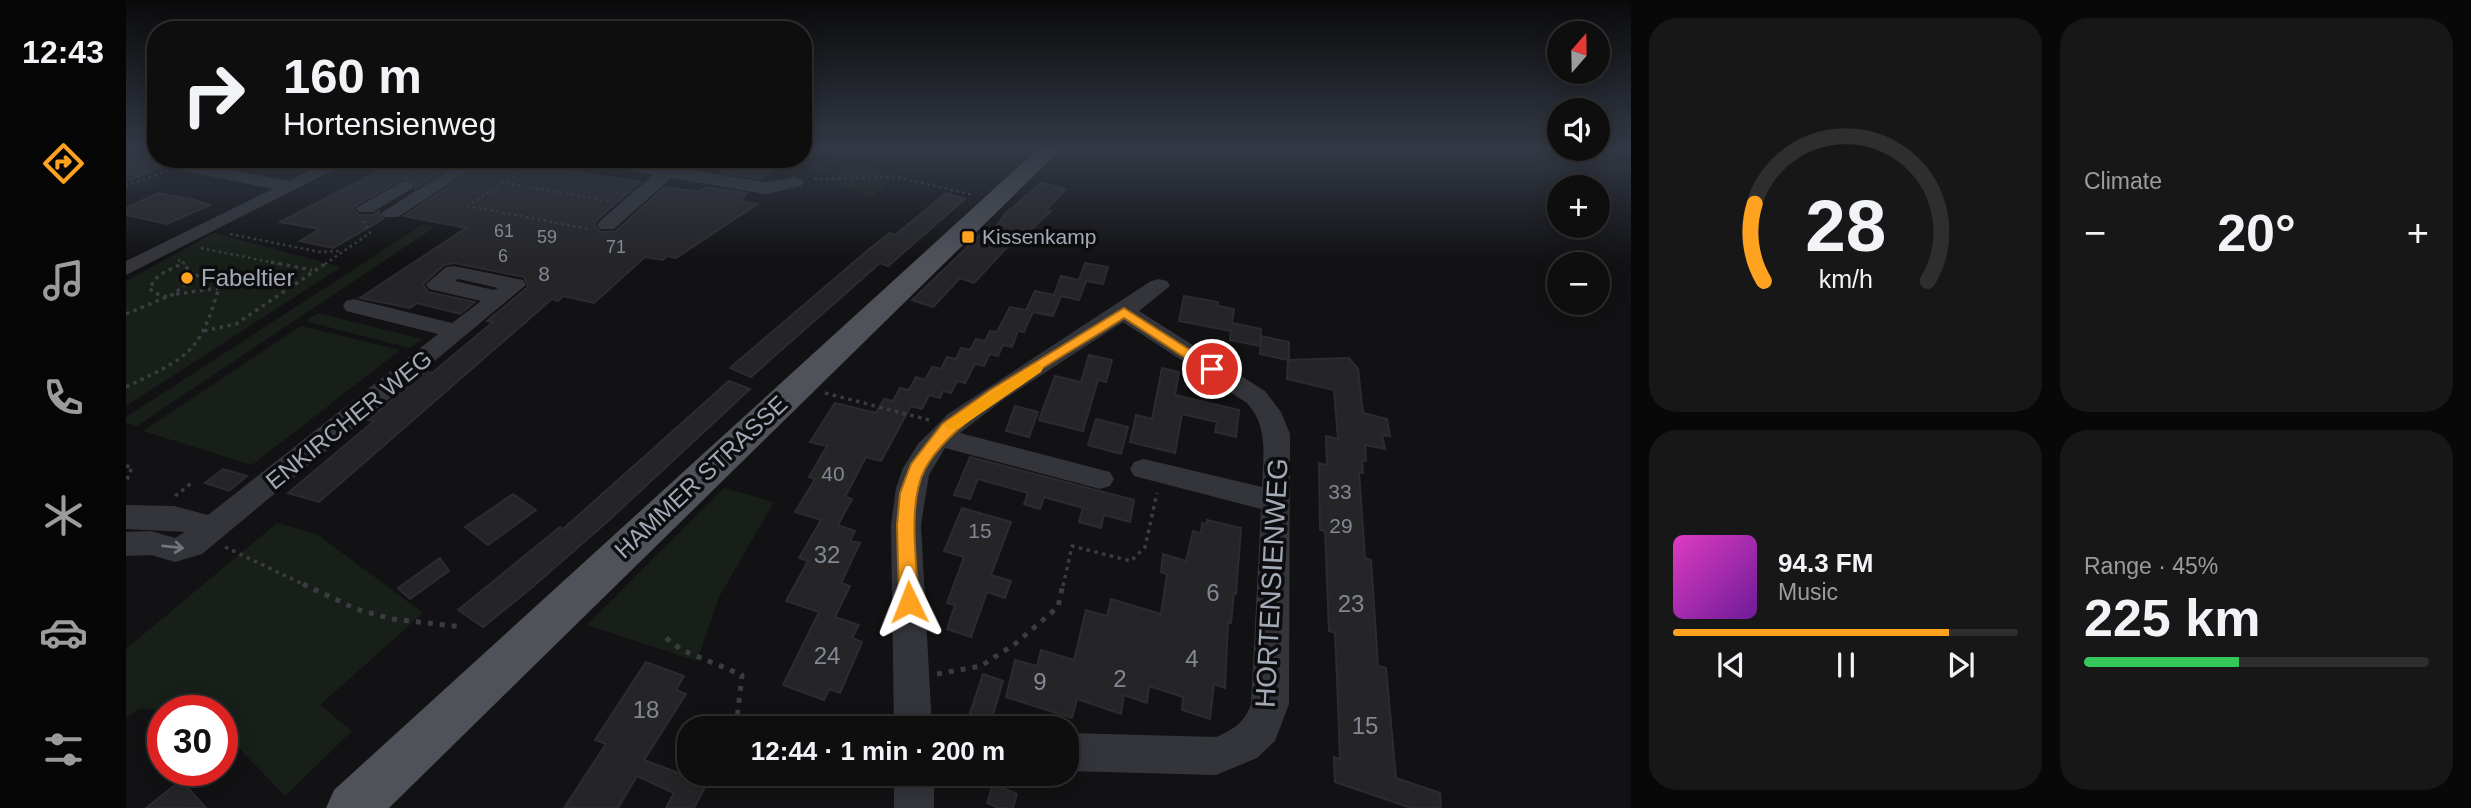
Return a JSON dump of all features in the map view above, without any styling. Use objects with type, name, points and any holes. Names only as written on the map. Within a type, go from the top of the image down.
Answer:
[{"type":"main road","name":"HAMMER STRASSE","points":[[352,808],[1010,186]]},
{"type":"street","points":[[126,269],[289,186]]},
{"type":"street","points":[[364,214],[408,186]]},
{"type":"street","points":[[391,213],[435,186]]},
{"type":"street","points":[[607,225],[650,186]]},
{"type":"street","points":[[752,186],[766,188],[777,186]]},
{"type":"street","points":[[913,716],[906,525],[909,493],[917,468],[945,431],[996,393],[1124,312],[1159,286]]},
{"type":"street","name":"ENKIRCHER WEG","points":[[126,544],[151,543],[175,550],[215,536],[239,508],[498,298]]},
{"type":"street","name":"ENKIRCHER WEG","points":[[354,306],[458,331]]},
{"type":"street","name":"HORTENSIENWEG","points":[[1079,752],[1216,756],[1243,746],[1262,728],[1269,704],[1278,440],[1268,409],[1256,397],[1124,312]]},
{"type":"street","points":[[945,431],[1100,478]]},
{"type":"street","points":[[1151,481],[1276,502]]},
{"type":"street","points":[[126,517],[174,518],[215,536]]},
{"type":"street","points":[[914,786],[914,808]]},
{"type":"path","points":[[499,186],[468,206],[585,229],[607,225]]},
{"type":"path","points":[[518,186],[626,205]]},
{"type":"path","points":[[934,186],[994,200]]},
{"type":"path","points":[[204,331],[236,324],[370,233],[364,214]]},
{"type":"path","points":[[204,229],[320,252],[341,251]]},
{"type":"path","points":[[165,249],[312,270]]},
{"type":"path","points":[[165,249],[186,262],[194,276]]},
{"type":"path","points":[[168,297],[153,293],[149,288],[150,283],[163,272],[186,262]]},
{"type":"path","points":[[126,314],[174,294],[194,276],[224,272],[204,331],[195,347],[175,362],[126,387]]},
{"type":"path","points":[[174,294],[219,288]]},
{"type":"path","points":[[799,386],[945,431]]},
{"type":"path","points":[[126,466],[132,467],[126,482]]},
{"type":"path","points":[[177,495],[194,481]]},
{"type":"path","points":[[912,679],[981,666],[1015,644],[1058,607],[1072,546],[1131,561],[1145,547],[1151,481]]},
{"type":"path","points":[[215,536],[356,609],[392,619],[463,627]]},
{"type":"path","points":[[666,638],[682,650],[742,676],[737,716]]},
{"type":"shaded area","points":[[839,186],[886,186],[873,196]]},
{"type":"shaded area","points":[[422,225],[435,227],[137,426],[126,423],[126,417]]},
{"type":"shaded area","points":[[214,233],[341,267],[126,406],[126,281]]},
{"type":"shaded area","points":[[318,313],[422,339],[410,348],[305,321]]},
{"type":"shaded area","points":[[301,326],[400,350],[252,465],[143,431]]},
{"type":"shaded area","points":[[724,488],[774,502],[719,597],[697,661],[587,625]]},
{"type":"shaded area","points":[[277,523],[317,534],[423,613],[320,705],[352,731],[285,796],[238,747],[238,695],[147,695],[147,709],[140,708],[126,718],[126,649]]},
{"type":"building","points":[[350,186],[391,186],[355,206],[354,210],[359,215],[373,215],[379,211],[383,219],[333,248],[300,241],[320,229],[280,222]]},
{"type":"building","points":[[450,186],[636,186],[598,219],[594,225],[600,232],[616,231],[665,187],[700,192],[706,187],[747,193],[739,201],[757,204],[676,258],[667,256],[663,260],[645,257],[594,303],[563,296],[558,301],[552,299],[319,502],[288,493],[374,421],[368,420],[426,371],[432,373],[493,322],[487,321],[528,287],[524,277],[454,263],[444,265],[423,284],[428,292],[475,302],[460,314],[417,303],[410,308],[360,298],[466,228],[404,216]]},
{"type":"building","points":[[1038,186],[1066,189],[1046,210],[1051,211],[1015,244],[1011,243],[974,283],[960,278],[933,307],[912,300],[981,234],[989,236],[1005,214]]},
{"type":"building","points":[[158,193],[210,205],[167,224],[126,215],[126,208]]},
{"type":"building","points":[[946,193],[965,199],[888,266],[880,263],[751,377],[730,368],[868,250],[890,233],[895,235]]},
{"type":"building","points":[[1085,263],[1108,267],[1103,284],[1086,281],[1079,300],[1061,296],[1053,316],[1033,312],[1024,332],[1018,331],[1012,347],[1003,345],[998,356],[990,354],[984,366],[975,364],[965,383],[957,381],[951,393],[943,391],[940,398],[929,395],[922,409],[911,406],[881,461],[866,457],[845,497],[852,499],[838,525],[855,531],[850,541],[860,543],[841,583],[850,586],[835,617],[859,625],[852,638],[862,642],[840,693],[829,689],[824,700],[783,685],[819,612],[786,601],[808,561],[799,558],[821,520],[795,512],[815,479],[809,477],[827,446],[810,442],[835,403],[876,413],[884,399],[893,401],[900,388],[909,390],[916,377],[925,380],[932,367],[941,369],[947,357],[956,359],[961,348],[970,350],[976,339],[985,341],[990,331],[997,332],[1010,307],[1026,310],[1035,291],[1054,295],[1061,276],[1079,280]]},
{"type":"building","points":[[1184,296],[1218,302],[1218,306],[1234,309],[1232,323],[1261,329],[1260,346],[1230,340],[1231,331],[1179,321]]},
{"type":"building","points":[[1261,336],[1289,342],[1289,360],[1349,358],[1358,369],[1363,413],[1387,419],[1390,436],[1382,435],[1385,449],[1365,445],[1366,461],[1362,460],[1363,473],[1359,472],[1365,558],[1371,560],[1378,666],[1386,668],[1396,778],[1440,793],[1441,808],[1411,808],[1335,782],[1334,757],[1340,759],[1335,633],[1329,631],[1325,531],[1320,530],[1319,463],[1327,465],[1326,436],[1338,439],[1334,390],[1287,379],[1288,360],[1260,354]]},
{"type":"building","points":[[1089,355],[1112,360],[1106,382],[1098,380],[1083,431],[1039,420],[1055,376],[1081,382]]},
{"type":"building","points":[[1162,368],[1179,372],[1175,395],[1239,410],[1236,437],[1215,432],[1217,422],[1182,414],[1175,453],[1130,442],[1136,415],[1152,419]]},
{"type":"building","points":[[729,381],[750,389],[607,522],[529,590],[483,627],[458,610],[560,527],[563,529]]},
{"type":"building","points":[[1015,406],[1038,412],[1029,437],[1006,431]]},
{"type":"building","points":[[1096,419],[1128,427],[1121,454],[1088,445]]},
{"type":"building","points":[[970,457],[1134,500],[1130,522],[1104,515],[1101,528],[1079,522],[1083,508],[1044,497],[1040,509],[1024,504],[1028,493],[978,479],[970,499],[954,495]]},
{"type":"building","points":[[223,469],[247,476],[229,491],[205,483]]},
{"type":"building","points":[[513,494],[536,510],[488,545],[465,527]]},
{"type":"building","points":[[962,508],[1011,522],[991,575],[1011,581],[1005,598],[987,592],[971,637],[947,629],[955,605],[947,603],[964,557],[944,551]]},
{"type":"building","points":[[1207,520],[1241,528],[1236,594],[1234,593],[1231,623],[1228,622],[1225,688],[1214,684],[1210,719],[1182,710],[1183,697],[1149,686],[1147,703],[1124,695],[1121,714],[1077,699],[1073,716],[1066,716],[1006,697],[1015,660],[1037,666],[1041,650],[1074,660],[1086,610],[1107,616],[1111,599],[1161,614],[1167,574],[1161,572],[1163,554],[1186,561],[1193,531],[1201,533],[1202,523],[1207,524]]},
{"type":"building","points":[[440,558],[449,571],[410,599],[398,588]]},
{"type":"building","points":[[646,662],[684,676],[676,690],[686,694],[644,760],[677,772],[677,786],[706,786],[694,808],[666,808],[674,793],[637,776],[618,808],[564,808],[606,744],[595,740]]},
{"type":"building","points":[[983,674],[1003,681],[993,716],[969,716]]},
{"type":"building","points":[[174,786],[186,786],[206,808],[146,808]]},
{"type":"building","points":[[992,786],[1017,794],[1013,808],[999,808],[987,803]]},
{"type":"slow traffic","points":[[953,425],[1036,368]]},
{"type":"place","name":"Kissenkamp","points":[[968,237]]},
{"type":"place","name":"Fabeltier","points":[[187,278]]},
{"type":"route","points":[[909,602],[906,525],[909,493],[917,468],[947,428],[996,393],[1124,312],[1212,369]]}]
